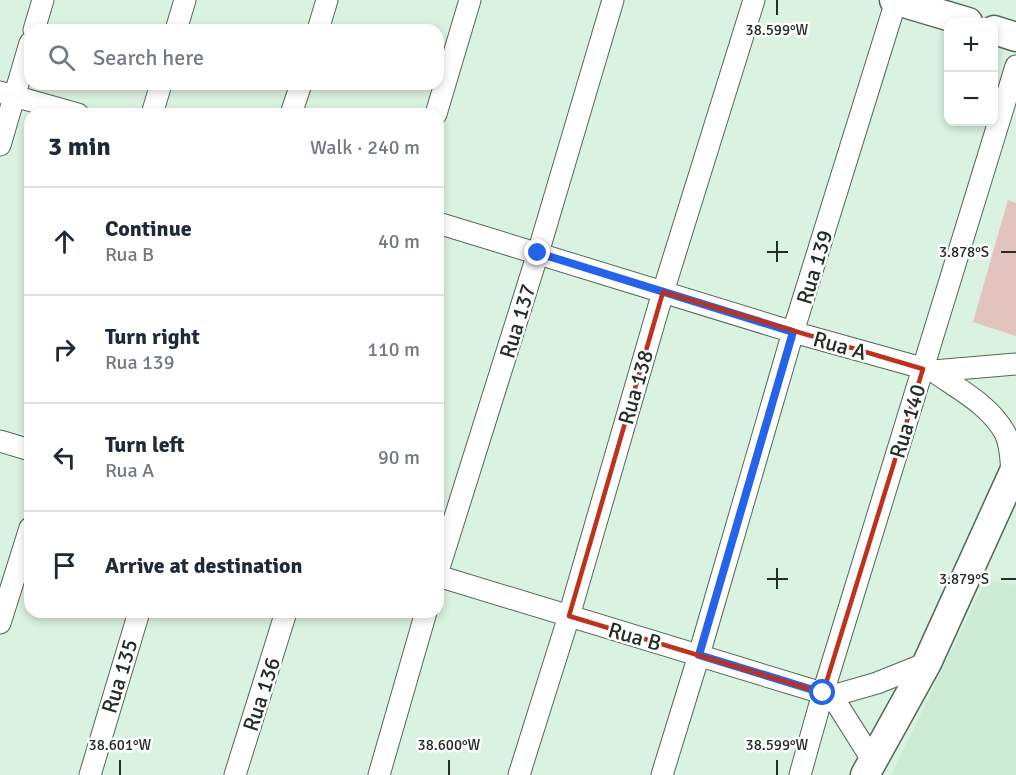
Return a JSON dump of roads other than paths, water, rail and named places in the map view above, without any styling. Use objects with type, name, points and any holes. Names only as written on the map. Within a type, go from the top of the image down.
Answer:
[{"type":"street","points":[[36,24],[43,0]]},
{"type":"street","points":[[178,24],[185,0]]},
{"type":"street","points":[[320,24],[327,0]]},
{"type":"street","points":[[444,87],[470,0]]},
{"type":"street","name":"Rua 137","points":[[444,555],[538,253],[613,0]]},
{"type":"street","name":"Rua 138","points":[[519,775],[569,616],[663,292],[753,0]]},
{"type":"street","points":[[895,0],[955,18]]},
{"type":"street","name":"Rua 139","points":[[662,775],[793,332],[895,0]]},
{"type":"street","points":[[998,32],[1016,37]]},
{"type":"street","points":[[0,145],[7,94],[24,56]]},
{"type":"street","name":"Rua 140","points":[[800,775],[928,370],[1016,66]]},
{"type":"street","points":[[154,108],[158,90]]},
{"type":"street","points":[[293,108],[299,90]]},
{"type":"street","points":[[438,108],[443,90]]},
{"type":"street","points":[[7,94],[57,108]]},
{"type":"street","name":"Rua A","points":[[444,225],[793,332],[928,370],[973,399],[991,415],[1005,433],[1015,472]]},
{"type":"street","name":"Rua A","points":[[928,370],[1016,364]]},
{"type":"street","points":[[0,441],[24,448]]},
{"type":"street","points":[[869,768],[927,663],[1015,472]]},
{"type":"street","points":[[0,623],[24,547]]},
{"type":"street","name":"Rua B","points":[[444,576],[827,695]]},
{"type":"street","name":"Rua 135","points":[[90,775],[137,618]]},
{"type":"street","name":"Rua 136","points":[[235,775],[284,618]]},
{"type":"street","points":[[379,775],[424,618]]},
{"type":"street","points":[[869,768],[827,695],[877,683],[927,663]]}]
